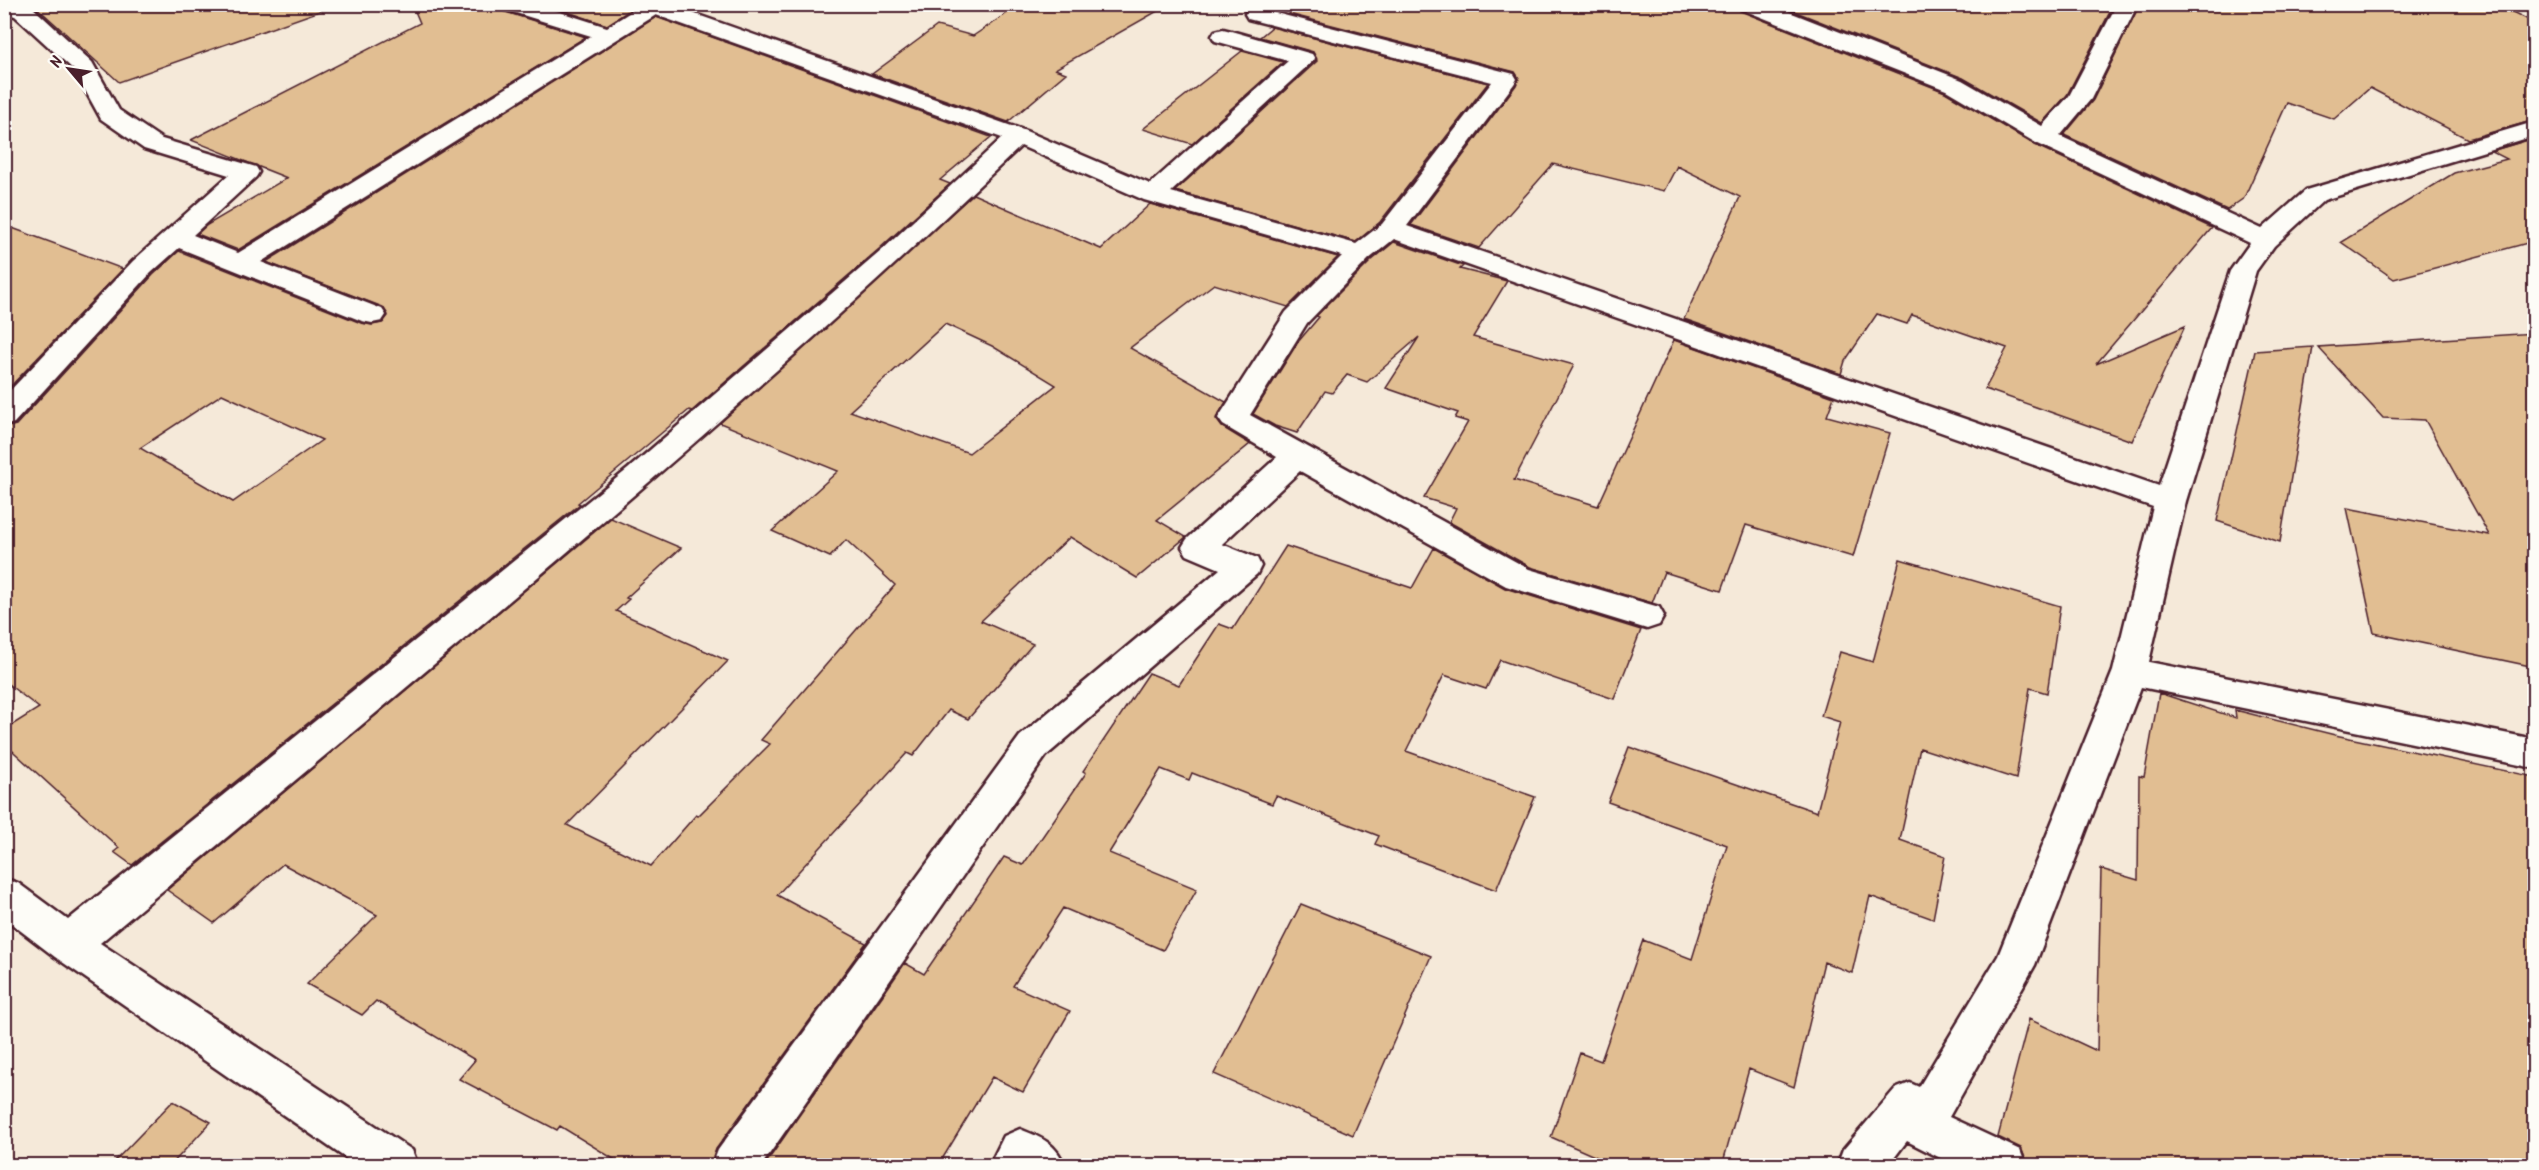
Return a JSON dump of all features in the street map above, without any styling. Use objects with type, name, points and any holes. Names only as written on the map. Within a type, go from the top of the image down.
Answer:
[{"type":"street","points":[[510,4],[610,34]]},
{"type":"street","points":[[1749,4],[1954,85],[2045,138],[2265,240]]},
{"type":"street","points":[[2045,138],[2079,99],[2128,4]]},
{"type":"street","points":[[4,6],[23,11],[84,67],[109,114],[153,144],[247,172],[142,267],[4,416]]},
{"type":"street","points":[[240,263],[654,6],[1018,136],[1153,195],[1360,253]]},
{"type":"street","points":[[1153,195],[1304,59],[1223,36],[1263,9],[1506,79],[1391,229],[1360,253],[1296,318],[1233,418],[1297,456],[1518,578],[1647,616]]},
{"type":"street","points":[[1920,1125],[2015,965],[2130,671],[2170,501],[2243,271],[2265,240],[2315,195],[2535,129]]},
{"type":"street","points":[[69,944],[639,476],[890,256],[1018,136]]},
{"type":"street","points":[[1391,229],[2170,501]]},
{"type":"street","points":[[175,237],[372,315]]},
{"type":"street","points":[[734,1166],[1033,746],[1245,566],[1198,547],[1297,456]]},
{"type":"street","points":[[2130,671],[2535,754]]},
{"type":"street","points":[[4,894],[69,944],[396,1166]]},
{"type":"street","points":[[1859,1166],[1910,1104],[1920,1125],[2004,1166]]},
{"type":"street","points":[[1011,1166],[1020,1151],[1043,1166]]},
{"type":"building","points":[[33,4],[319,4],[320,11],[119,82]]},
{"type":"building","points":[[412,4],[499,4],[502,11],[586,37],[238,250],[197,234],[207,225],[287,178],[191,140],[420,23]]},
{"type":"building","points":[[544,4],[626,4],[634,7],[607,25]]},
{"type":"building","points":[[1021,4],[1170,4],[1055,69],[1066,73],[1008,122],[872,74],[937,26],[973,36]]},
{"type":"building","points":[[1301,4],[1737,4],[1740,11],[1945,92],[2035,145],[2212,228],[2096,364],[2185,326],[2132,441],[1985,389],[2007,348],[1912,315],[1907,324],[1877,314],[1845,361],[1841,374],[1684,319],[1740,197],[1677,166],[1664,191],[1553,164],[1479,248],[1411,225],[1519,78],[1515,72],[1289,14]]},
{"type":"building","points":[[1776,4],[1995,4],[2013,9],[2059,9],[2061,4],[2114,4],[2067,95],[2042,123],[1963,78]]},
{"type":"building","points":[[2140,4],[2496,4],[2535,23],[2535,120],[2468,139],[2370,88],[2334,119],[2287,103],[2244,198],[2227,210],[2064,135],[2093,100]]},
{"type":"building","points":[[656,17],[991,137],[940,180],[950,184],[879,249],[692,411],[689,410],[578,503],[580,504],[132,865],[114,852],[119,848],[4,743],[4,730],[39,708],[4,681],[4,428],[16,425],[153,275],[179,251],[361,323],[372,325],[382,323],[388,316],[383,307],[266,262]],"holes":[[[222,394],[322,440],[233,502],[140,448]]]},
{"type":"building","points":[[1272,27],[1488,83],[1380,222],[1356,242],[1175,191],[1317,61],[1313,52],[1260,37]]},
{"type":"building","points":[[1242,51],[1283,62],[1192,144],[1143,129]]},
{"type":"building","points":[[2535,138],[2535,241],[2394,279],[2341,242],[2454,173],[2507,159],[2491,151]]},
{"type":"building","points":[[973,194],[1101,249],[1150,204],[1338,257],[1288,307],[1214,284],[1130,348],[1226,402],[1216,419],[1222,427],[1250,444],[1157,520],[1186,537],[1137,578],[1070,537],[981,621],[1033,644],[968,719],[949,710],[913,756],[907,753],[777,895],[866,943],[716,1149],[710,1166],[625,1166],[560,1126],[557,1130],[459,1079],[475,1060],[376,1001],[362,1015],[307,984],[377,915],[283,864],[214,923],[167,890],[611,518],[681,548],[626,598],[629,599],[616,611],[728,661],[567,825],[651,866],[696,815],[698,816],[770,744],[761,740],[895,585],[846,540],[830,557],[772,531],[838,471],[720,423]],"holes":[[[945,324],[992,346],[1056,385],[969,453],[850,411]]]},
{"type":"building","points":[[4,225],[123,269],[4,393]]},
{"type":"building","points":[[1394,242],[1463,266],[1460,269],[1507,281],[1473,337],[1574,365],[1514,480],[1598,506],[1674,340],[1834,397],[1827,416],[1890,433],[1853,557],[1746,525],[1722,590],[1664,572],[1652,603],[1530,567],[1449,522],[1456,508],[1424,498],[1468,422],[1455,418],[1458,413],[1386,388],[1419,337],[1367,382],[1347,375],[1332,393],[1325,391],[1297,433],[1275,426],[1253,414],[1298,342],[1319,317],[1316,316],[1371,261]]},
{"type":"building","points":[[2535,333],[2535,667],[2374,633],[2347,508],[2489,535],[2425,420],[2383,418],[2318,347]]},
{"type":"building","points":[[2313,347],[2280,542],[2217,521],[2255,351]]},
{"type":"building","points":[[1286,546],[1412,588],[1434,548],[1505,588],[1641,630],[1614,699],[1500,660],[1486,689],[1444,675],[1406,751],[1535,797],[1496,890],[1375,844],[1379,836],[1276,796],[1272,804],[1192,773],[1189,780],[1161,769],[1109,853],[1197,889],[1163,950],[1063,908],[1013,986],[1070,1011],[1023,1092],[992,1077],[938,1166],[764,1166],[905,963],[924,974],[1004,857],[1023,865],[1086,773],[1083,771],[1149,673],[1179,685],[1219,624],[1233,629]]},
{"type":"building","points":[[1900,559],[2060,606],[2047,693],[2030,688],[2016,779],[1920,748],[1900,840],[1945,856],[1933,919],[1870,896],[1852,973],[1824,962],[1794,1087],[1749,1069],[1722,1166],[1617,1166],[1551,1137],[1580,1053],[1601,1061],[1643,940],[1692,959],[1727,845],[1608,802],[1629,747],[1817,812],[1840,722],[1821,716],[1840,652],[1873,662]]},
{"type":"building","points":[[2159,693],[2236,718],[2235,710],[2335,735],[2535,777],[2535,1166],[2028,1166],[2021,1148],[1998,1137],[2029,1019],[2097,1051],[2101,869],[2138,880],[2139,776],[2144,777]]},
{"type":"building","points":[[1301,904],[1431,956],[1353,1135],[1214,1074]]},
{"type":"building","points":[[173,1101],[211,1122],[170,1166],[110,1166]]}]
